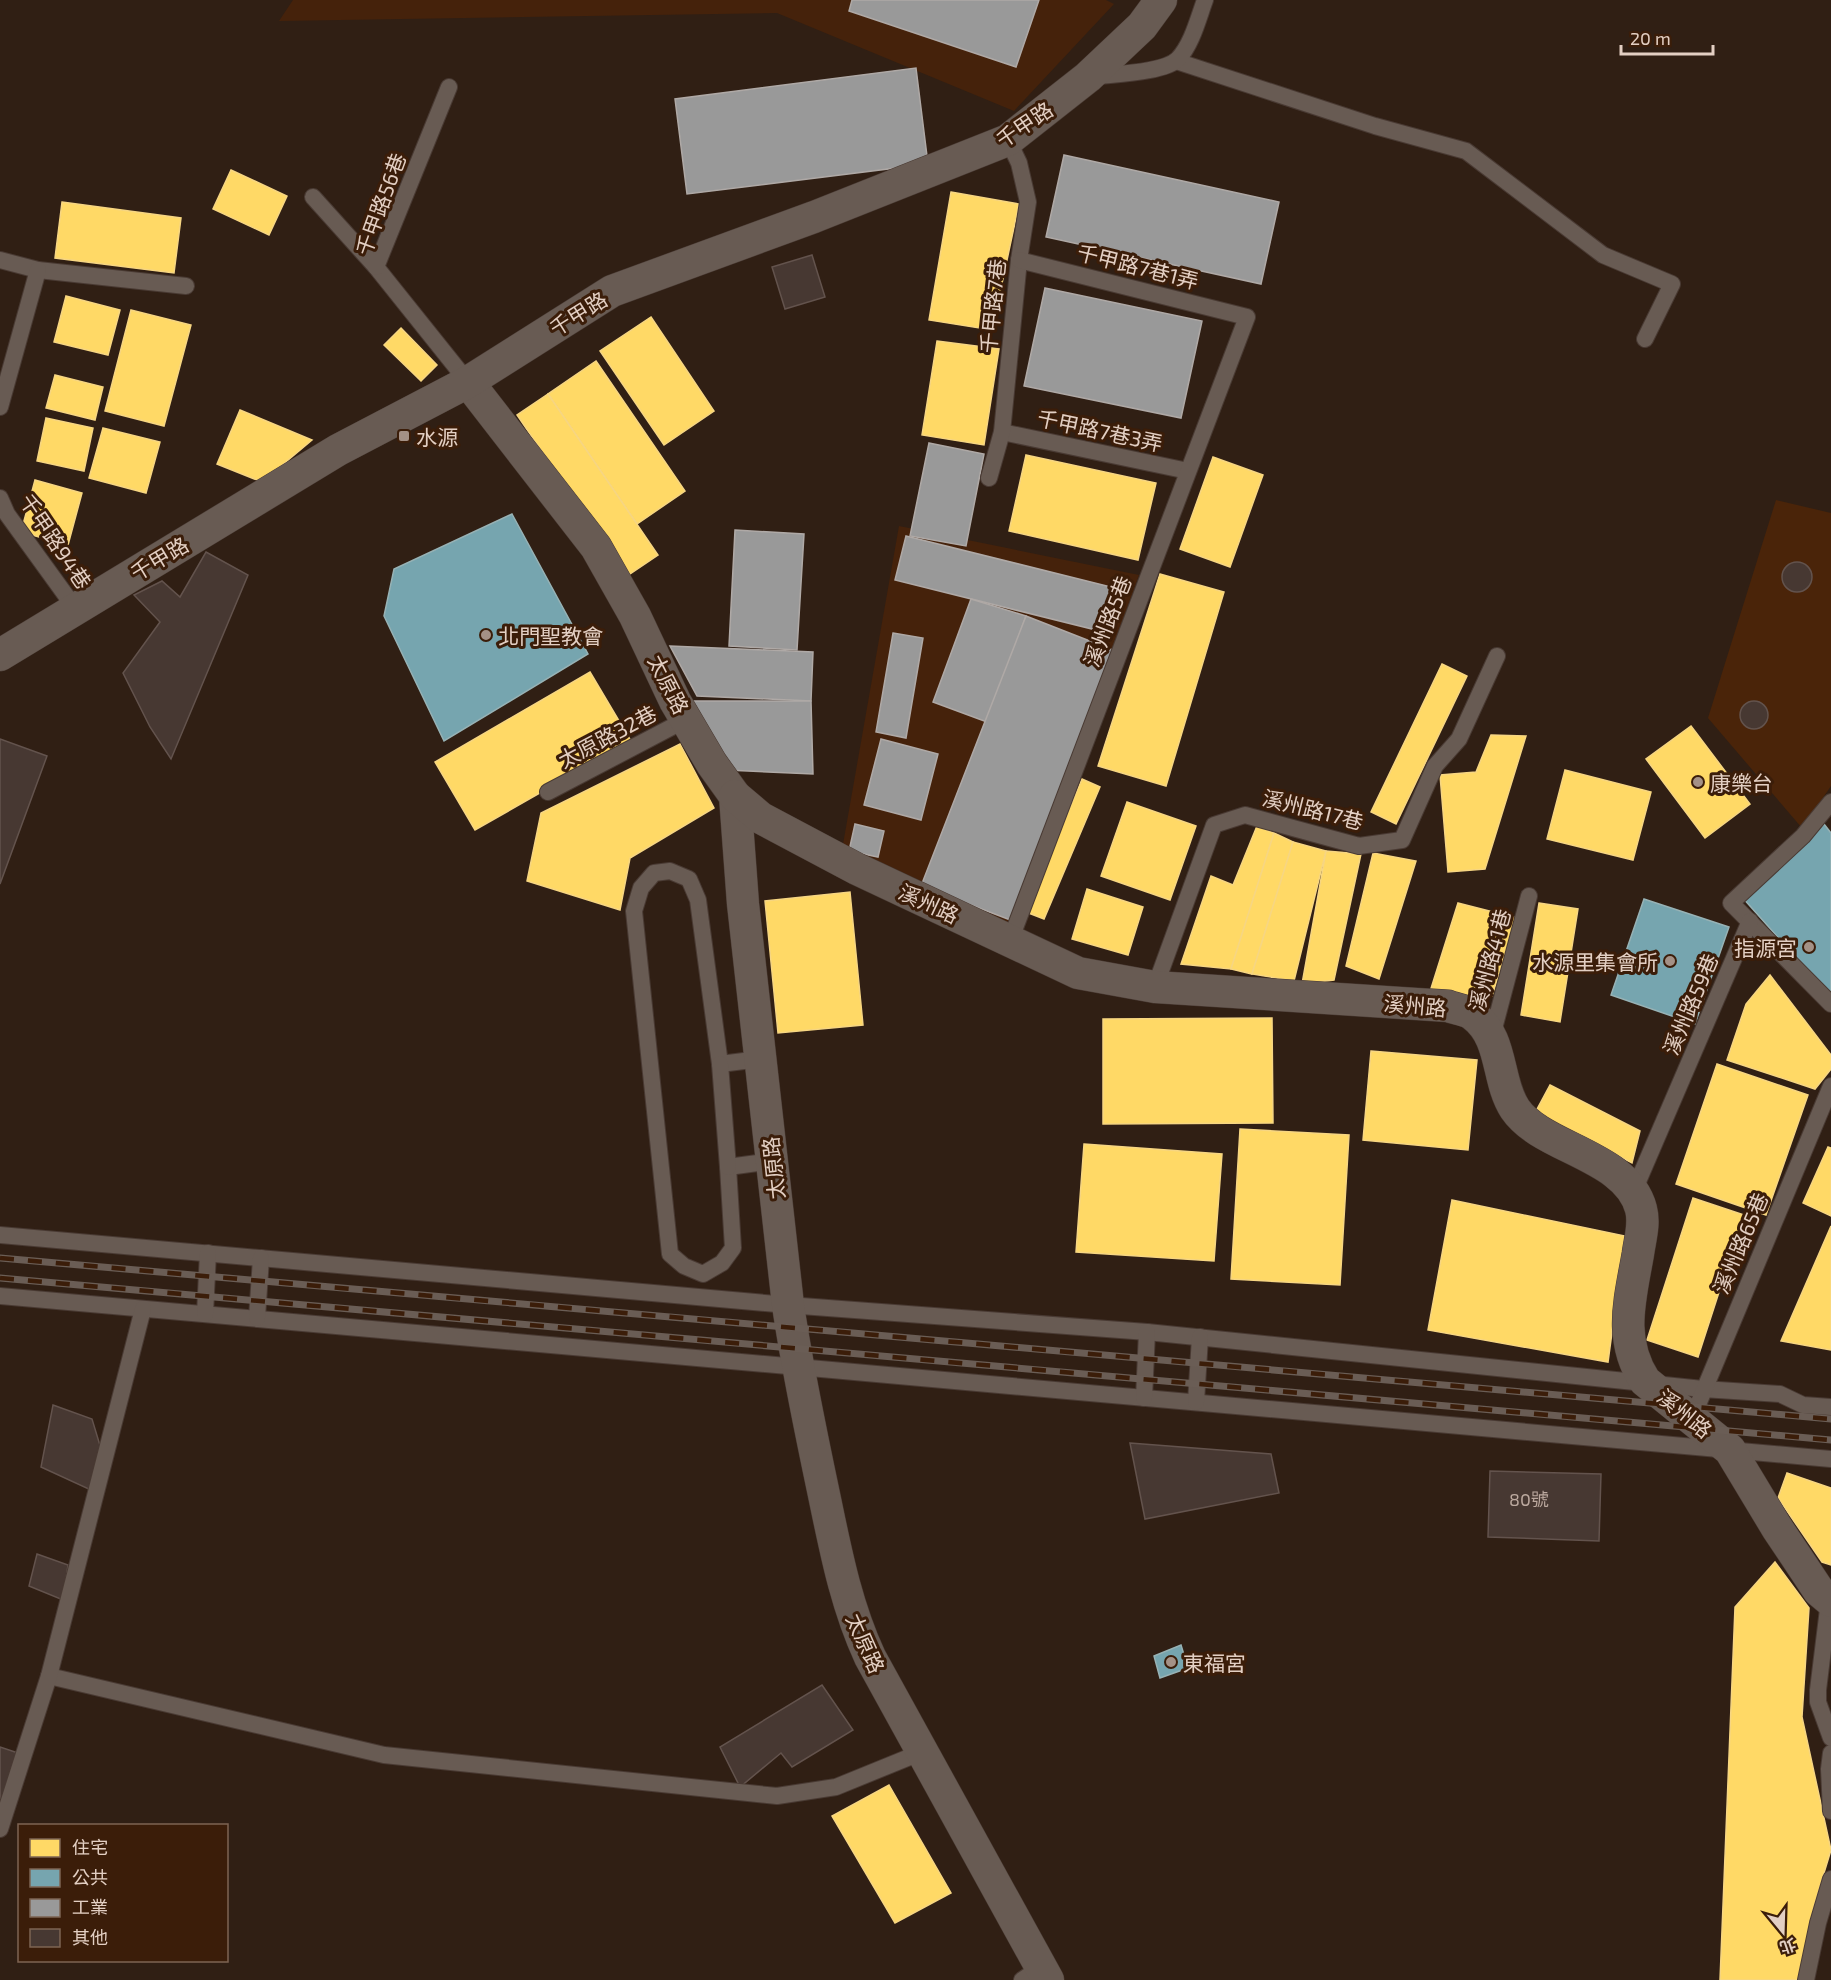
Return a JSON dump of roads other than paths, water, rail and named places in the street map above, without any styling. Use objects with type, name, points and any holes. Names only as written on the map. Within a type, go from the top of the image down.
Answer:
[{"type":"street","name":"千甲路","points":[[0,655],[338,450],[468,382],[612,291],[814,217],[1008,140],[1088,77],[1142,26],[1161,0]]},
{"type":"street","name":"太原路","points":[[468,382],[596,547],[635,616],[675,701],[712,764],[735,796],[760,1059],[788,1305],[797,1367],[841,1579],[853,1621],[1037,1976]]},
{"type":"street","name":"溪州路","points":[[735,796],[761,818],[857,869],[1078,973],[1155,987],[1448,1006],[1473,1015],[1492,1036],[1507,1095],[1516,1111],[1533,1126],[1608,1169],[1633,1192],[1641,1208],[1643,1226],[1629,1304],[1630,1355],[1645,1381],[1730,1450],[1777,1528],[1830,1601]]},
{"type":"lane","points":[[1088,77],[1155,69],[1176,61],[1187,45],[1203,5]]},
{"type":"lane","points":[[1176,61],[1375,126],[1466,151],[1603,255],[1672,284],[1645,339]]},
{"type":"lane","name":"千甲路56巷","points":[[449,87],[376,267],[468,382]]},
{"type":"lane","name":"千甲路7巷","points":[[990,478],[1002,432],[1019,260],[1028,202],[1019,163],[1008,140]]},
{"type":"lane","points":[[313,197],[376,267]]},
{"type":"lane","points":[[0,260],[38,270],[186,286]]},
{"type":"lane","name":"千甲路7巷1弄","points":[[1019,260],[1247,316]]},
{"type":"lane","points":[[0,408],[38,270]]},
{"type":"lane","name":"溪州路5巷","points":[[1010,941],[1247,316]]},
{"type":"lane","name":"千甲路7巷3弄","points":[[1002,432],[1188,471]]},
{"type":"lane","name":"千甲路94巷","points":[[0,498],[7,514],[75,608]]},
{"type":"lane","name":"溪州路17巷","points":[[1155,987],[1214,825],[1245,815],[1359,846],[1402,840],[1435,766],[1459,739],[1497,656]]},
{"type":"lane","name":"太原路32巷","points":[[548,792],[687,719]]},
{"type":"lane","points":[[1831,802],[1803,836],[1731,903],[1831,1004]]},
{"type":"lane","points":[[670,871],[689,879],[698,900],[720,1064],[733,1248],[722,1263],[703,1274],[684,1266],[670,1254],[634,911],[641,888],[654,873],[670,871]]},
{"type":"lane","name":"溪州路41巷","points":[[1492,1036],[1529,896]]},
{"type":"lane","name":"溪州路59巷","points":[[1633,1192],[1750,921]]},
{"type":"lane","points":[[720,1064],[760,1059]]},
{"type":"lane","name":"溪州路65巷","points":[[1692,1419],[1831,1086]]},
{"type":"lane","points":[[728,1167],[772,1161]]},
{"type":"lane","points":[[0,1235],[788,1305],[1147,1332],[1645,1381],[1703,1389],[1780,1394],[1803,1405],[1831,1407]]},
{"type":"lane","points":[[205,1314],[208,1253]]},
{"type":"lane","points":[[256,1318],[261,1258]]},
{"type":"lane","points":[[0,1296],[1831,1459]]},
{"type":"lane","points":[[0,1829],[49,1676],[143,1309]]},
{"type":"lane","points":[[1144,1398],[1147,1332]]},
{"type":"lane","points":[[1196,1402],[1200,1337]]},
{"type":"lane","points":[[1830,1601],[1818,1702],[1831,1738]]},
{"type":"lane","points":[[49,1676],[384,1755],[777,1796],[836,1787],[922,1752]]},
{"type":"lane","points":[[1831,1753],[1829,1769],[1831,1811]]},
{"type":"lane","points":[[1806,1980],[1818,1923],[1831,1879]]},
{"type":"railway","points":[[0,1258],[1831,1419]]},
{"type":"railway","points":[[0,1278],[1831,1440]]},
{"type":"place","name":"水源","points":[[404,436]]},
{"type":"place","name":"北門聖教會","points":[[486,635]]},
{"type":"place","name":"康樂台","points":[[1698,782]]},
{"type":"place","name":"指源宮","points":[[1809,947]]},
{"type":"place","name":"水源里集會所","points":[[1670,961]]},
{"type":"place","name":"東福宮","points":[[1171,1662]]}]
